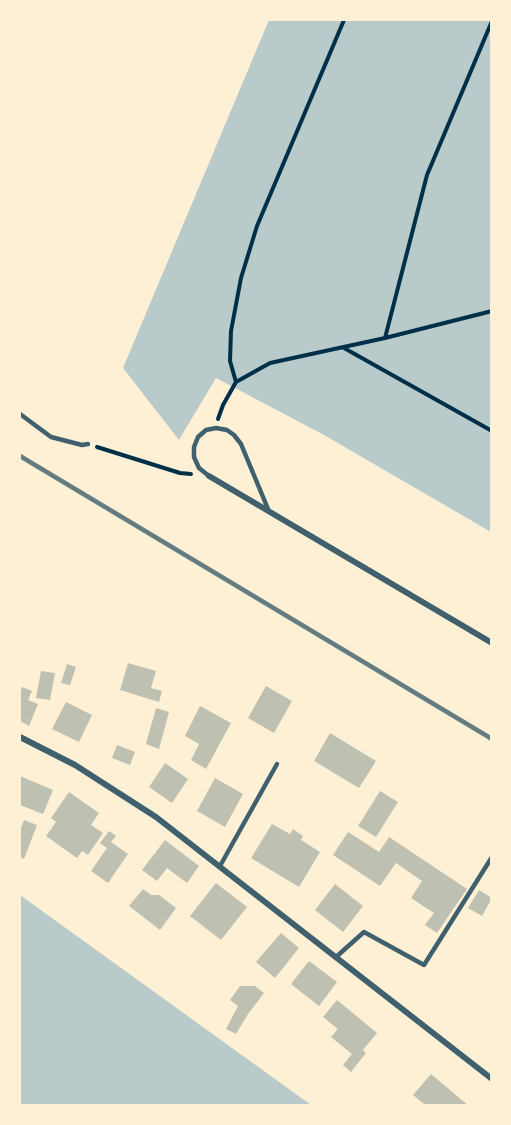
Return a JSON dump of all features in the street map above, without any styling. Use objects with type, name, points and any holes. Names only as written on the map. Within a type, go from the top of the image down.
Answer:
[{"type":"street","points":[[209,476],[492,643]]},
{"type":"street","points":[[20,736],[75,765],[156,817],[492,1079]]},
{"type":"lane","points":[[20,414],[51,437],[82,445],[88,444]]},
{"type":"lane","points":[[209,476],[199,468],[194,458],[194,447],[198,437],[206,430],[216,428],[227,430],[241,444],[268,509]]},
{"type":"lane","points":[[220,866],[276,764]]},
{"type":"lane","points":[[336,957],[364,932],[424,965],[492,857]]},
{"type":"path","points":[[236,382],[230,361],[231,331],[241,278],[257,226],[344,20]]},
{"type":"path","points":[[385,338],[427,175],[492,21]]},
{"type":"path","points":[[223,405],[236,382],[270,363],[344,348],[492,311]]},
{"type":"path","points":[[344,348],[492,431]]},
{"type":"path","points":[[88,444],[180,473],[209,476]]},
{"type":"shaded area","points":[[269,20],[491,20],[491,532],[324,435],[216,378],[179,440],[123,368]]},
{"type":"shaded area","points":[[20,895],[311,1105],[20,1105]]},
{"type":"building","points":[[128,663],[156,671],[151,688],[162,691],[159,702],[120,690]]},
{"type":"building","points":[[67,664],[76,667],[70,685],[61,683]]},
{"type":"building","points":[[41,671],[55,673],[50,700],[36,698]]},
{"type":"building","points":[[266,686],[292,701],[274,733],[248,718]]},
{"type":"building","points":[[22,687],[32,691],[28,700],[38,704],[29,726],[20,721]]},
{"type":"building","points":[[66,702],[92,715],[79,742],[52,729]]},
{"type":"building","points":[[200,706],[231,723],[206,769],[191,760],[199,744],[185,736]]},
{"type":"building","points":[[156,708],[169,712],[159,749],[146,744]]},
{"type":"building","points":[[330,733],[376,761],[359,788],[314,761]]},
{"type":"building","points":[[117,745],[135,752],[130,765],[112,758]]},
{"type":"building","points":[[165,763],[188,779],[172,803],[149,787]]},
{"type":"building","points":[[20,776],[53,790],[43,814],[20,805]]},
{"type":"building","points":[[215,778],[243,794],[225,827],[197,811]]},
{"type":"building","points":[[380,791],[398,802],[376,837],[358,826]]},
{"type":"building","points":[[69,792],[99,813],[91,825],[103,833],[88,855],[82,851],[77,858],[46,836],[56,822],[51,818]]},
{"type":"building","points":[[24,820],[37,825],[24,859],[20,857],[20,831]]},
{"type":"building","points":[[272,824],[290,834],[293,829],[303,836],[301,840],[320,852],[299,887],[251,858]]},
{"type":"building","points":[[109,831],[116,836],[111,842],[128,854],[108,883],[91,871],[107,848],[100,843]]},
{"type":"building","points":[[348,832],[379,852],[389,837],[467,889],[437,933],[425,925],[434,913],[411,898],[422,881],[396,863],[380,886],[333,855]]},
{"type":"building","points":[[165,840],[199,866],[187,883],[167,868],[157,881],[142,870]]},
{"type":"building","points":[[216,883],[247,907],[221,940],[190,916]]},
{"type":"building","points":[[335,884],[363,906],[343,932],[315,910]]},
{"type":"building","points":[[143,889],[151,895],[159,895],[176,908],[160,930],[129,906]]},
{"type":"building","points":[[479,890],[492,898],[482,916],[468,908]]},
{"type":"building","points":[[281,933],[299,948],[275,978],[256,962]]},
{"type":"building","points":[[309,961],[337,982],[319,1006],[291,984]]},
{"type":"building","points":[[240,986],[255,986],[264,993],[236,1034],[226,1029],[238,1006],[230,1000]]},
{"type":"building","points":[[337,1000],[377,1033],[363,1050],[366,1053],[351,1072],[343,1065],[352,1054],[331,1037],[338,1029],[323,1017]]},
{"type":"building","points":[[431,1074],[469,1106],[423,1106],[424,1104],[413,1095]]},
{"type":"railway","points":[[20,456],[492,739]]}]
